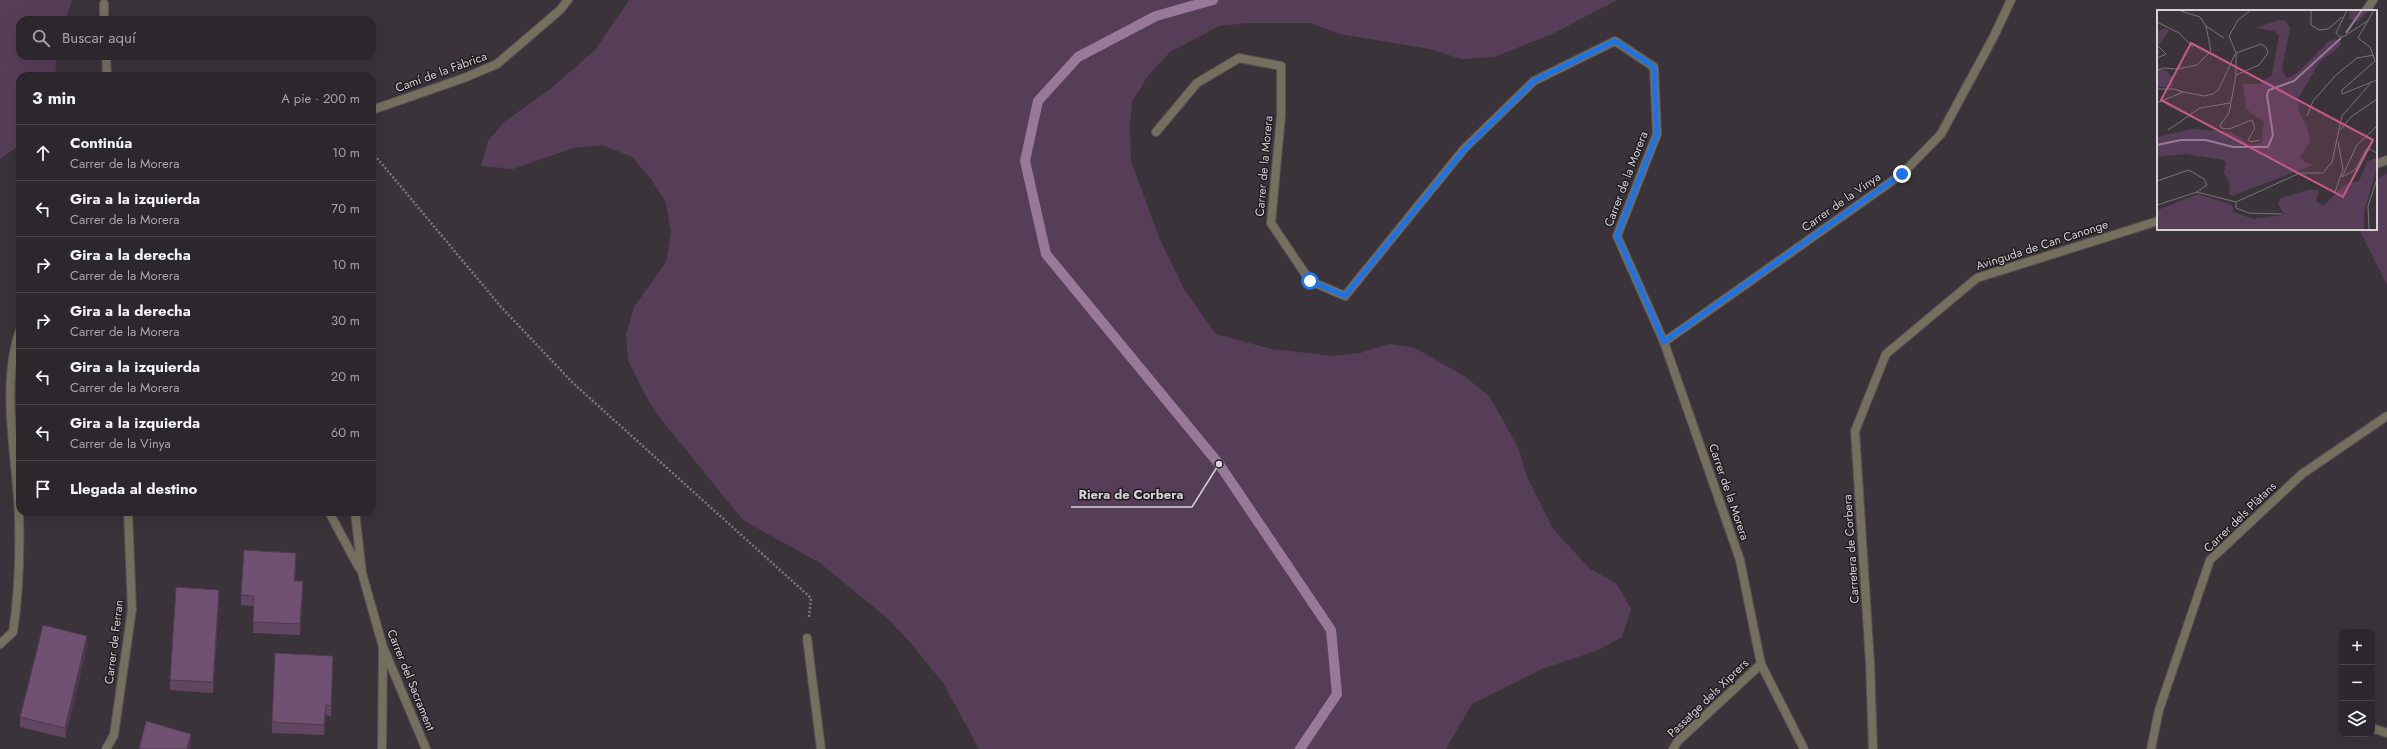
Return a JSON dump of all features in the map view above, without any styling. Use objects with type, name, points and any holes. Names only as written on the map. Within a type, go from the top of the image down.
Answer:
[{"type":"street","name":"Camí de la Fàbrica","points":[[376,109],[464,78],[496,64],[560,10],[568,0]]},
{"type":"street","name":"Carrer de la Vinya","points":[[1664,342],[1902,174],[1941,134],[1994,38],[2011,0]]},
{"type":"street","points":[[2367,10],[2373,0]]},
{"type":"street","points":[[104,4],[104,16]]},
{"type":"street","name":"Carrer de la Morera","points":[[1156,132],[1197,83],[1239,58],[1281,66],[1280,116],[1271,223],[1310,281],[1345,296],[1464,150],[1534,81],[1615,41],[1654,67],[1657,134],[1617,236],[1664,342],[1740,560],[1761,664],[1804,749]]},
{"type":"street","points":[[106,60],[107,72]]},
{"type":"street","points":[[2377,164],[2387,160]]},
{"type":"street","name":"Avinguda de Can Canonge","points":[[1886,354],[1977,278],[2157,220]]},
{"type":"street","points":[[16,341],[10,372],[16,469]]},
{"type":"street","name":"Carretera de Corbera","points":[[1873,749],[1870,663],[1855,431],[1886,354]]},
{"type":"street","name":"Carrer dels Plàtans","points":[[2151,749],[2160,710],[2210,560],[2302,474],[2387,416]]},
{"type":"street","points":[[0,644],[13,632],[18,604],[19,516]]},
{"type":"street","name":"Carrer de Ferran","points":[[106,749],[114,735],[132,609],[128,516]]},
{"type":"street","points":[[331,516],[362,573]]},
{"type":"street","points":[[355,516],[362,573]]},
{"type":"street","name":"Carrer del Sacrament","points":[[362,573],[383,647],[426,749]]},
{"type":"street","points":[[808,638],[820,749]]},
{"type":"street","points":[[382,749],[383,647]]},
{"type":"street","name":"Passatge dels Xiprers","points":[[1673,749],[1678,741],[1761,664]]},
{"type":"street","points":[[2375,729],[2387,733]]},
{"type":"path","points":[[376,157],[502,308],[572,383],[811,598],[808,638]]},
{"type":"shaded area","points":[[0,0],[72,0],[66,16],[16,16],[16,60],[57,60],[55,72],[16,72],[16,148],[0,159]]},
{"type":"shaded area","points":[[629,0],[1617,0],[1552,34],[1494,57],[1461,59],[1430,49],[1340,34],[1310,23],[1248,23],[1219,26],[1170,52],[1147,77],[1132,102],[1130,127],[1131,161],[1160,240],[1185,291],[1216,334],[1271,349],[1333,356],[1360,353],[1389,344],[1415,348],[1464,376],[1489,396],[1519,450],[1527,477],[1553,529],[1590,569],[1616,583],[1631,609],[1622,637],[1598,650],[1542,669],[1472,704],[1446,749],[979,749],[944,684],[909,641],[887,618],[820,563],[743,520],[656,413],[641,387],[628,360],[626,334],[634,307],[666,262],[671,234],[666,202],[651,179],[632,157],[603,145],[573,148],[513,169],[481,166],[488,141],[505,121],[549,90],[595,50]]},
{"type":"shaded area","points":[[2387,173],[2387,285],[2360,230],[2377,230],[2377,178]]},
{"type":"building","points":[[244,550],[296,553],[294,581],[303,581],[300,624],[253,622],[254,596],[241,595]]},
{"type":"building","points":[[176,587],[219,590],[213,682],[170,680]]},
{"type":"building","points":[[43,625],[87,636],[65,728],[20,717]]},
{"type":"building","points":[[275,653],[333,656],[331,706],[326,705],[324,725],[272,722]]},
{"type":"building","points":[[146,721],[191,734],[187,749],[139,749]]},
{"type":"waterway","points":[[1213,0],[1156,16],[1078,57],[1038,101],[1025,161],[1046,254],[1219,464],[1331,630],[1337,694],[1300,749]]},
{"type":"place","name":"Riera de Corbera","points":[[1219,464]]},
{"type":"route","points":[[1310,281],[1345,296],[1464,150],[1534,81],[1615,41],[1654,67],[1657,134],[1617,236],[1664,342],[1902,174]]}]
